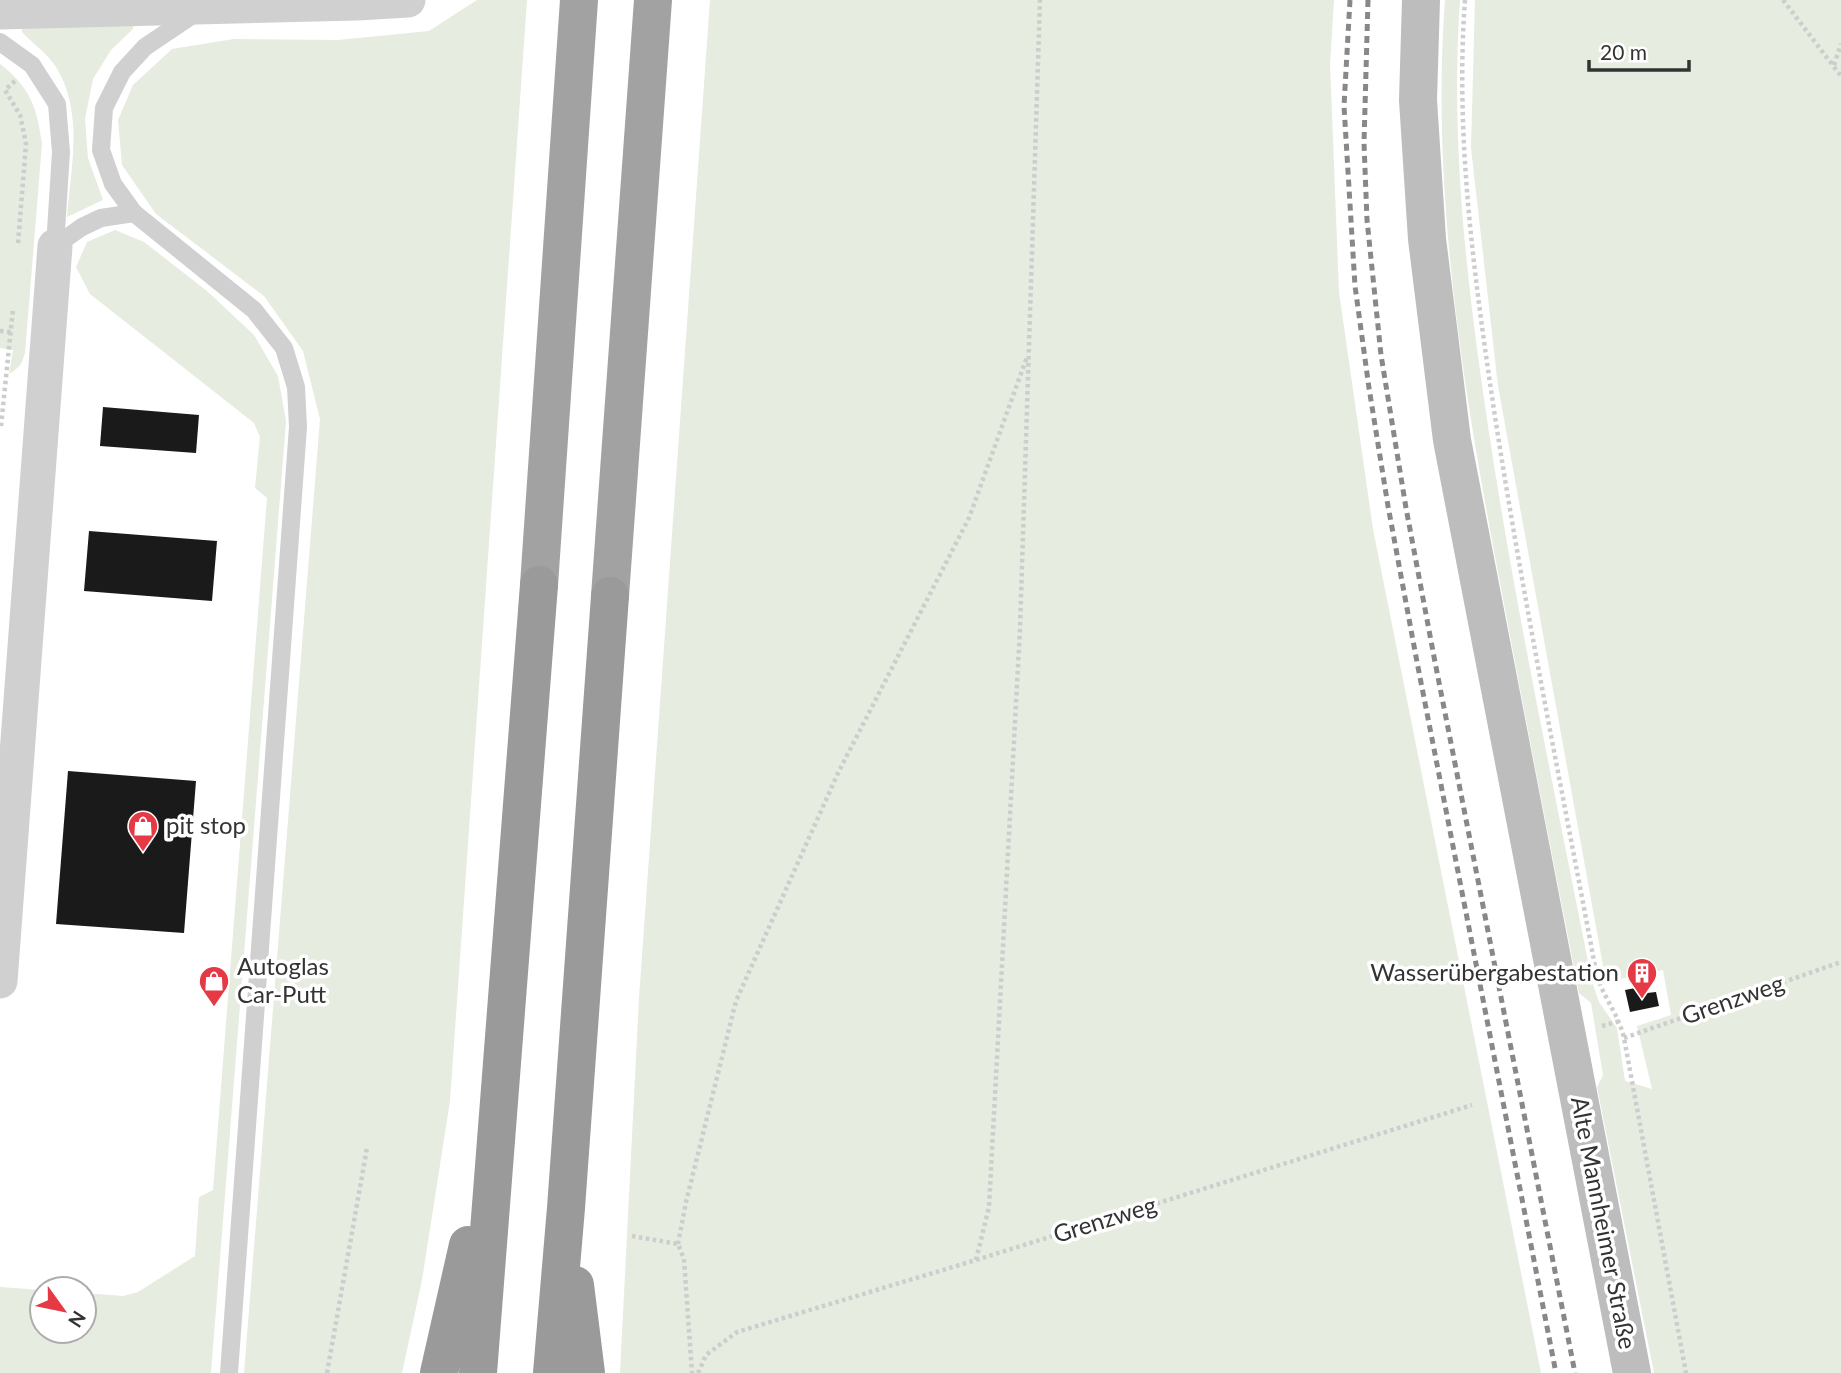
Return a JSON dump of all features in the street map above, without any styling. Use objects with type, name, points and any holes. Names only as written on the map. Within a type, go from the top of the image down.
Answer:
[{"type":"highway","points":[[478,1373],[540,585],[579,0]]},
{"type":"highway","points":[[552,1373],[653,0]]},
{"type":"highway","points":[[439,1373],[500,1092]]},
{"type":"highway","points":[[566,1208],[586,1373]]},
{"type":"main road","name":"Alte Mannheimer Straße","points":[[1421,0],[1418,100],[1426,239],[1452,440],[1632,1373]]},
{"type":"street","points":[[0,12],[408,0]]},
{"type":"street","points":[[0,981],[3,900],[55,246]]},
{"type":"lane","points":[[205,6],[145,47],[122,72],[104,108],[101,150],[113,184],[134,213],[254,310],[284,348],[296,387],[298,426],[229,1373]]},
{"type":"lane","points":[[0,42],[32,65],[57,104],[61,152],[55,246]]},
{"type":"lane","points":[[55,246],[82,227],[102,218],[134,213]]},
{"type":"path","points":[[976,1260],[989,1207],[1020,628],[1040,0]]},
{"type":"path","points":[[1465,0],[1462,46],[1466,193],[1484,342],[1509,510],[1597,977],[1604,996],[1620,1021],[1624,1038],[1686,1373]]},
{"type":"path","points":[[1783,0],[1841,76]]},
{"type":"path","points":[[1834,65],[1841,44]]},
{"type":"path","points":[[18,252],[26,145],[20,115],[5,90],[32,65]]},
{"type":"path","points":[[1,426],[13,305]]},
{"type":"path","points":[[0,331],[11,332]]},
{"type":"path","points":[[692,1373],[684,1259],[678,1244],[736,1001],[838,773],[970,518],[1030,351]]},
{"type":"path","name":"Grenzweg","points":[[1624,1038],[1841,962]]},
{"type":"path","name":"Grenzweg","points":[[698,1373],[706,1355],[737,1332],[1472,1105]]},
{"type":"path","points":[[327,1373],[367,1149]]},
{"type":"path","points":[[632,1236],[678,1244]]},
{"type":"shaded area","points":[[477,0],[527,0],[450,1101],[422,1280],[402,1373],[244,1373],[320,419],[303,351],[264,296],[156,214],[122,165],[118,120],[133,85],[172,49],[234,39],[338,40],[429,31]]},
{"type":"shaded area","points":[[710,0],[1334,0],[1330,64],[1339,292],[1373,529],[1541,1373],[620,1373],[639,998]]},
{"type":"shaded area","points":[[1445,0],[1460,0],[1457,107],[1467,267],[1488,426],[1524,635],[1592,982],[1599,1002],[1617,1028],[1625,1081],[1652,1089],[1637,1026],[1671,1015],[1663,970],[1606,982],[1498,386],[1471,148],[1475,0],[1841,0],[1841,1373],[1654,1373],[1597,1087],[1603,1075],[1591,1003],[1579,993],[1491,534],[1465,383],[1447,229],[1443,153]]},
{"type":"shaded area","points":[[134,22],[133,29],[111,50],[93,79],[85,119],[88,158],[103,200],[67,217],[74,140],[70,103],[65,84],[56,67],[22,32],[22,26]]},
{"type":"shaded area","points":[[0,64],[19,81],[30,99],[38,119],[42,144],[25,353],[20,365],[9,374],[13,350],[0,348]]},
{"type":"shaded area","points":[[115,230],[144,242],[207,291],[254,335],[278,376],[286,421],[211,1373],[0,1373],[0,1287],[28,1289],[28,1345],[98,1345],[98,1294],[123,1296],[138,1292],[195,1256],[199,1197],[213,1190],[267,498],[255,488],[260,437],[254,423],[90,294],[76,267],[87,242]]},
{"type":"building","points":[[103,407],[199,415],[196,453],[100,446]]},
{"type":"building","points":[[89,531],[217,541],[212,601],[84,591]]},
{"type":"building","points":[[68,771],[196,781],[184,933],[56,924]]},
{"type":"building","name":"Wasserübergabestation","points":[[1646,986],[1647,993],[1656,992],[1659,1006],[1630,1012],[1625,990]]},
{"type":"railway","points":[[1350,0],[1344,106],[1355,286],[1369,388],[1417,662],[1556,1373]]},
{"type":"railway","points":[[1368,0],[1364,143],[1367,220],[1381,355],[1435,662],[1575,1373]]},
{"type":"place","name":"pit stop","points":[[143,853]]},
{"type":"place","name":"Wasserübergabestation","points":[[1642,1000]]},
{"type":"place","name":"Autoglas Car-Putt","points":[[214,1008]]}]
